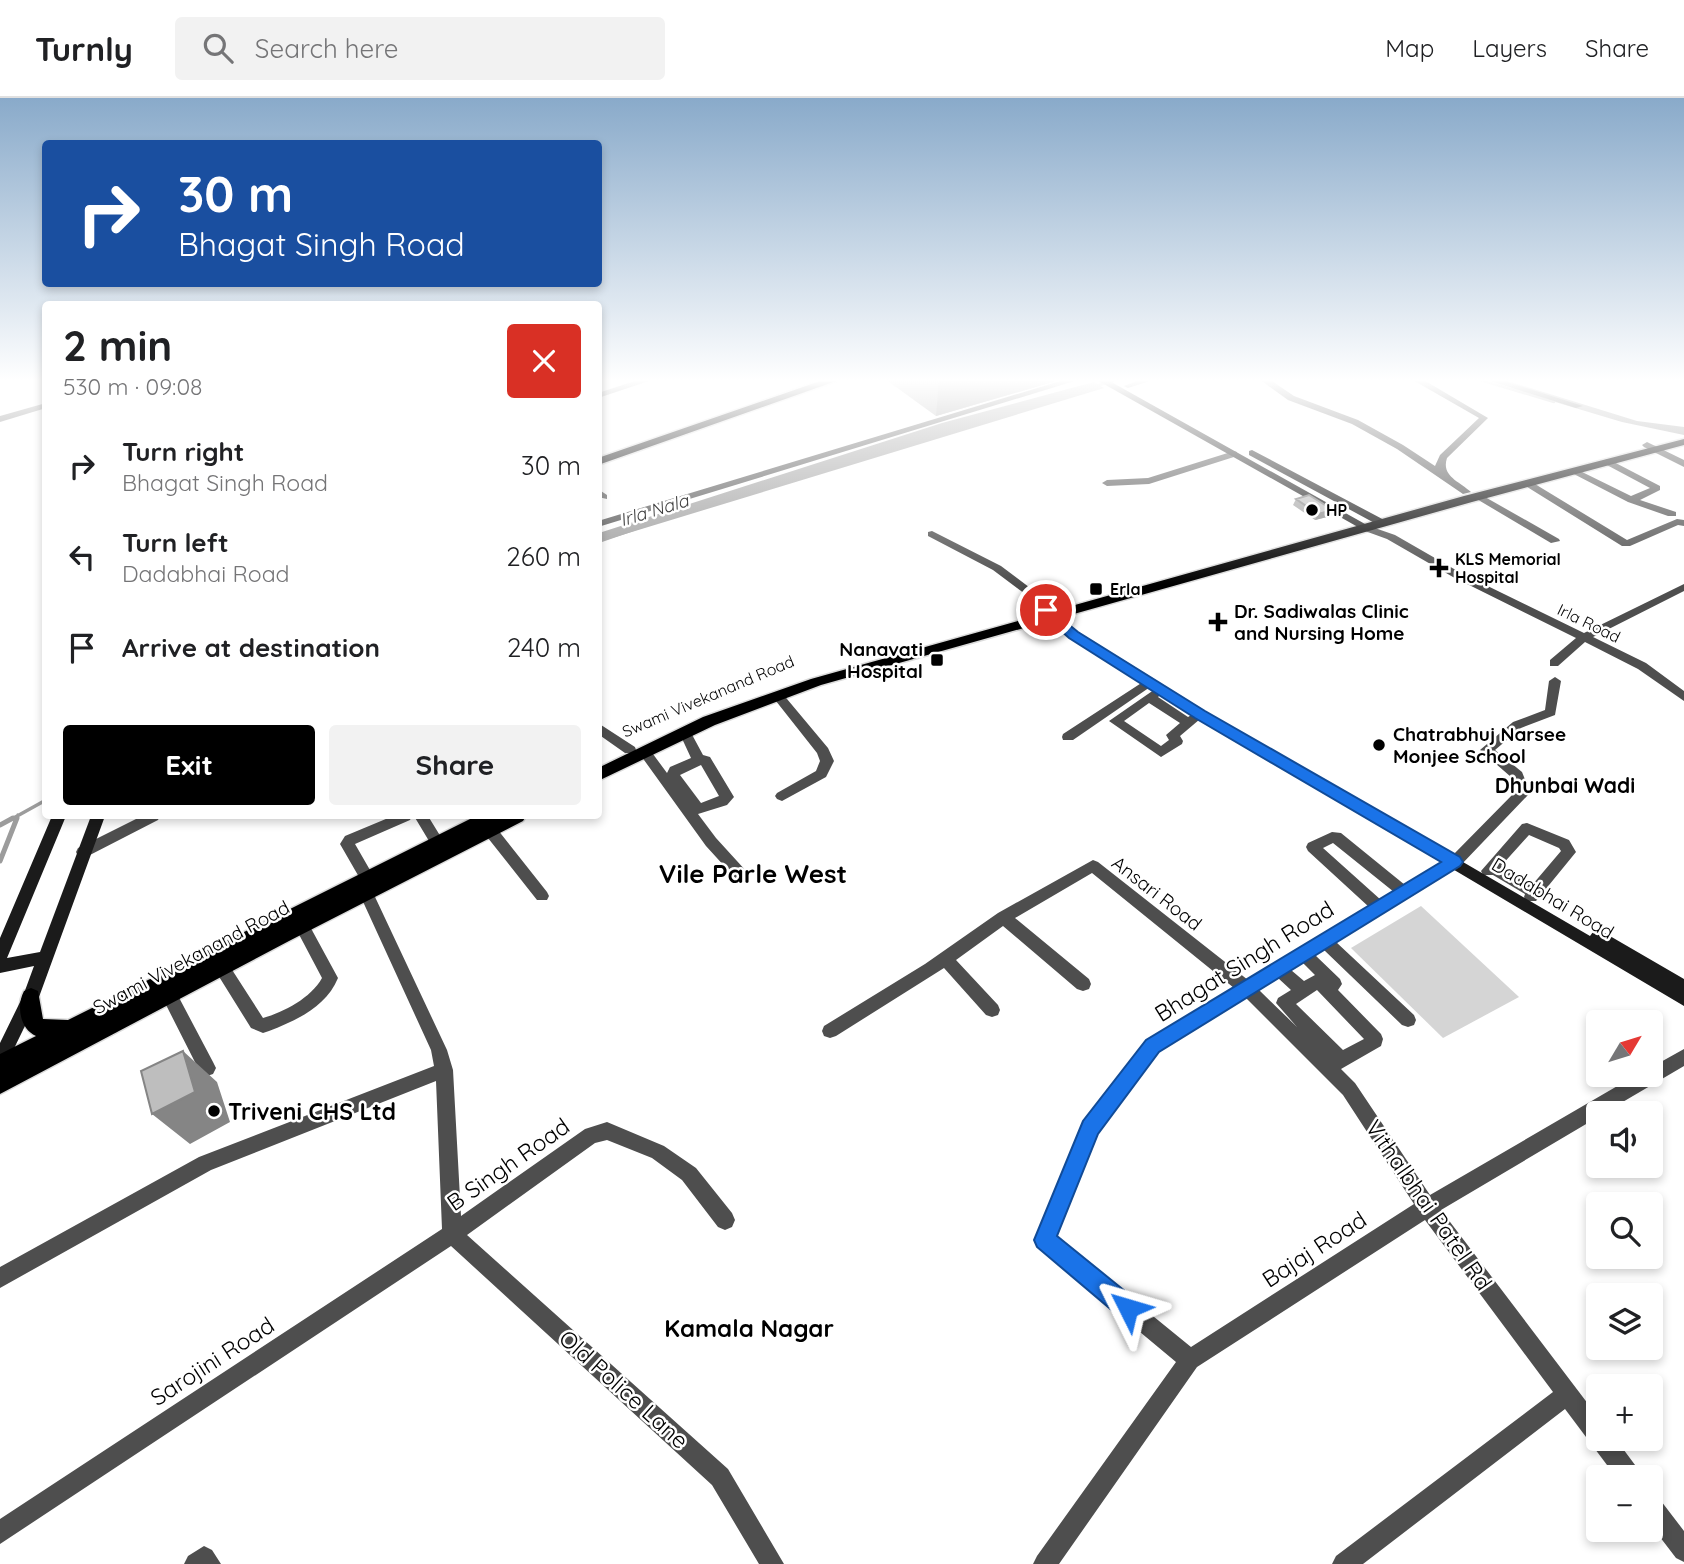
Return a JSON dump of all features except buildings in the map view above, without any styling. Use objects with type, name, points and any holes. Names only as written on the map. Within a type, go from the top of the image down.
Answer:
[{"type":"main road","points":[[602,461],[640,447]]},
{"type":"main road","points":[[1223,447],[1370,523]]},
{"type":"main road","points":[[1231,447],[1370,523]]},
{"type":"main road","name":"Swami Vivekanand Road","points":[[602,773],[637,751],[761,691],[804,676],[1650,447]]},
{"type":"main road","name":"Swami Vivekanand Road","points":[[1472,494],[1608,462],[1651,447]]},
{"type":"main road","name":"Swami Vivekanand Road","points":[[602,763],[778,696],[1050,611]]},
{"type":"main road","name":"Dadabhai Road","points":[[1050,611],[1073,635],[1200,714],[1457,858],[1489,869]]},
{"type":"main road","name":"Dadabhai Road","points":[[1050,611],[1078,632],[1457,858],[1684,999]]},
{"type":"main road","points":[[0,956],[59,819]]},
{"type":"main road","points":[[0,1063],[31,997],[97,819]]},
{"type":"main road","name":"Swami Vivekanand Road","points":[[0,1063],[490,822]]},
{"type":"main road","name":"Swami Vivekanand Road","points":[[0,1084],[302,925],[364,883],[437,842],[490,822]]},
{"type":"main road","name":"Dadabhai Road","points":[[1533,895],[1684,987]]},
{"type":"main road","points":[[0,966],[45,958]]},
{"type":"main road","points":[[31,997],[32,1022],[40,1028],[69,1029]]},
{"type":"street","points":[[602,523],[851,447]]},
{"type":"street","points":[[1400,447],[1472,494],[1555,541]]},
{"type":"street","points":[[1442,474],[1440,466],[1443,457],[1453,447]]},
{"type":"street","points":[[1653,447],[1684,464]]},
{"type":"street","points":[[1107,483],[1149,481],[1234,454]]},
{"type":"street","points":[[1608,462],[1657,488],[1631,500]]},
{"type":"street","points":[[1573,471],[1631,500],[1672,514]]},
{"type":"street","points":[[1527,483],[1626,544],[1677,522],[1684,523]]},
{"type":"street","name":"Irla Road","points":[[1370,523],[1457,575],[1642,666],[1684,698]]},
{"type":"street","points":[[932,534],[997,568],[1050,611]]},
{"type":"street","points":[[1554,663],[1583,638],[1684,587]]},
{"type":"street","name":"Bhagat Singh Road","points":[[1190,1360],[1045,1240],[1091,1128],[1153,1046],[1457,858],[1523,793],[1517,775],[1486,750],[1517,725],[1551,712],[1555,681]]},
{"type":"street","points":[[1068,737],[1149,697],[1155,686]]},
{"type":"street","points":[[1112,714],[1155,686]]},
{"type":"street","points":[[778,696],[823,751],[827,761],[821,774],[782,796]]},
{"type":"street","points":[[1149,697],[1189,723]]},
{"type":"street","points":[[1112,714],[1116,723],[1161,752],[1177,741],[1172,735],[1200,714]]},
{"type":"street","points":[[602,729],[637,751],[742,876]]},
{"type":"street","points":[[685,732],[699,760]]},
{"type":"street","points":[[83,852],[147,819]]},
{"type":"street","points":[[398,819],[349,840],[347,844],[439,1050],[444,1070],[452,1234]]},
{"type":"street","points":[[423,819],[437,842]]},
{"type":"street","points":[[490,822],[542,896]]},
{"type":"street","points":[[1527,828],[1564,844],[1569,852],[1533,895],[1489,869],[1527,828]]},
{"type":"street","points":[[1336,837],[1390,897],[1313,847],[1336,837]]},
{"type":"street","name":"Ansari Road","points":[[1003,917],[1093,866],[1246,988]]},
{"type":"street","points":[[830,1031],[946,959],[1003,917],[1083,985]]},
{"type":"street","points":[[221,967],[257,1023],[263,1026],[275,1022],[323,994],[329,986],[330,978],[302,925]]},
{"type":"street","points":[[1324,940],[1408,1020]]},
{"type":"street","points":[[1303,953],[1384,1033]]},
{"type":"street","points":[[946,959],[992,1010]]},
{"type":"street","points":[[1326,976],[1348,962]]},
{"type":"street","points":[[1278,968],[1302,990]]},
{"type":"street","points":[[1305,1034],[1284,1003],[1319,982],[1374,1036],[1375,1041],[1334,1064]]},
{"type":"street","name":"Vithalbhai Patel Rd","points":[[1246,988],[1305,1034],[1334,1064],[1427,1207],[1586,1419]]},
{"type":"street","points":[[169,995],[207,1068]]},
{"type":"street","name":"Bajaj Road","points":[[1045,1564],[1190,1360],[1427,1207],[1684,1057]]},
{"type":"street","points":[[0,1278],[205,1163],[444,1070]]},
{"type":"street","name":"B Singh Road","points":[[452,1234],[591,1135],[607,1131],[658,1152],[689,1174],[725,1220]]},
{"type":"street","name":"Sarojini Road","points":[[0,1532],[452,1234]]},
{"type":"street","name":"Old Police Lane","points":[[452,1234],[720,1477],[772,1564]]},
{"type":"street","points":[[1344,1564],[1567,1394]]},
{"type":"street","name":"Vithalbhai Patel Rd","points":[[1610,1451],[1621,1465]]},
{"type":"street","points":[[1663,1522],[1684,1550]]},
{"type":"street","points":[[196,1564],[204,1558],[209,1564]]},
{"type":"shaded area","points":[[866,447],[909,447],[602,541],[602,532]]},
{"type":"shaded area","points":[[1421,906],[1519,997],[1443,1038],[1351,948]]},
{"type":"waterway","name":"Irla Nala","points":[[602,541],[653,523]]},
{"type":"waterway","name":"Irla Nala","points":[[18,816],[42,802]]},
{"type":"waterway","name":"Irla Nala","points":[[10,820],[18,816]]},
{"type":"waterway","name":"Irla Nala","points":[[16,820],[18,816]]},
{"type":"waterway","name":"Irla Nala","points":[[0,825],[13,818]]},
{"type":"waterway","points":[[0,861],[17,818]]},
{"type":"place","name":"HP","points":[[1312,510]]},
{"type":"place","name":"KLS Memorial Hospital","points":[[1439,568]]},
{"type":"place","name":"Erla","points":[[1096,589]]},
{"type":"place","name":"Dr. Sadiwalas Clinic and Nursing Home","points":[[1218,622]]},
{"type":"place","name":"Nanavati Hospital","points":[[937,660]]},
{"type":"place","name":"Chatrabhuj Narsee Monjee School","points":[[1379,745]]},
{"type":"place","name":"Triveni CHS Ltd","points":[[214,1111]]},
{"type":"district","name":"Dhunbai Wadi","points":[[1565,785]]},
{"type":"district","name":"Vile Parle West","points":[[753,873]]},
{"type":"district","name":"Kamala Nagar","points":[[749,1328]]},
{"type":"route","points":[[1046,610],[1073,635],[1200,714],[1455,862],[1153,1046],[1091,1128],[1045,1240],[1128,1308]]}]
